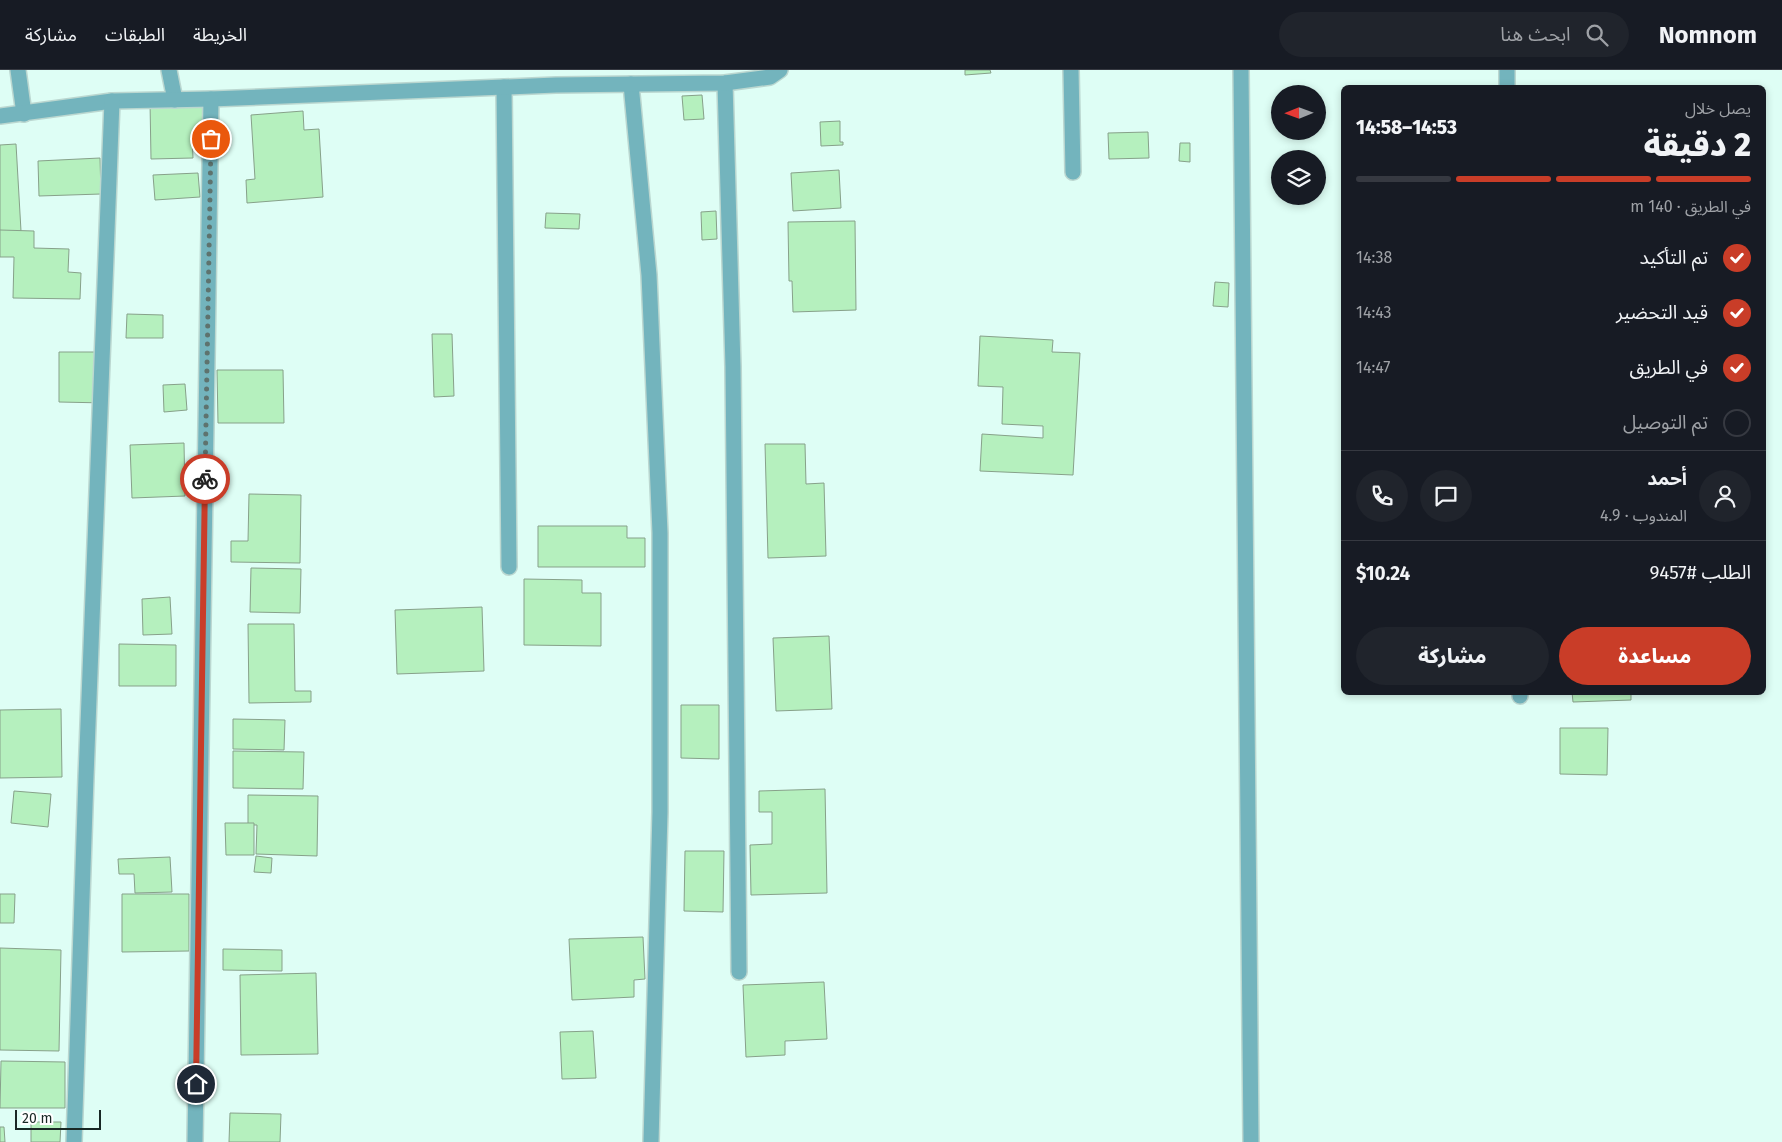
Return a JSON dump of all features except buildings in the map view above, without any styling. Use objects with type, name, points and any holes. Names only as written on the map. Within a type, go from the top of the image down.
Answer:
[{"type":"street","points":[[18,70],[24,114]]},
{"type":"street","points":[[169,70],[175,100]]},
{"type":"street","points":[[0,116],[112,101],[211,99],[504,87],[725,83],[770,77],[780,70]]},
{"type":"street","points":[[1071,70],[1073,172]]},
{"type":"street","points":[[1240,70],[1251,1142]]},
{"type":"street","points":[[1507,70],[1507,85]]},
{"type":"street","points":[[725,83],[733,368],[739,972]]},
{"type":"street","points":[[631,84],[649,275],[660,533],[660,812],[651,1142]]},
{"type":"street","points":[[504,87],[509,567]]},
{"type":"street","points":[[195,1142],[211,99]]},
{"type":"street","points":[[74,1142],[112,101]]},
{"type":"way so far","points":[[205,479],[211,139]]},
{"type":"route","points":[[196,1084],[205,479]]}]
